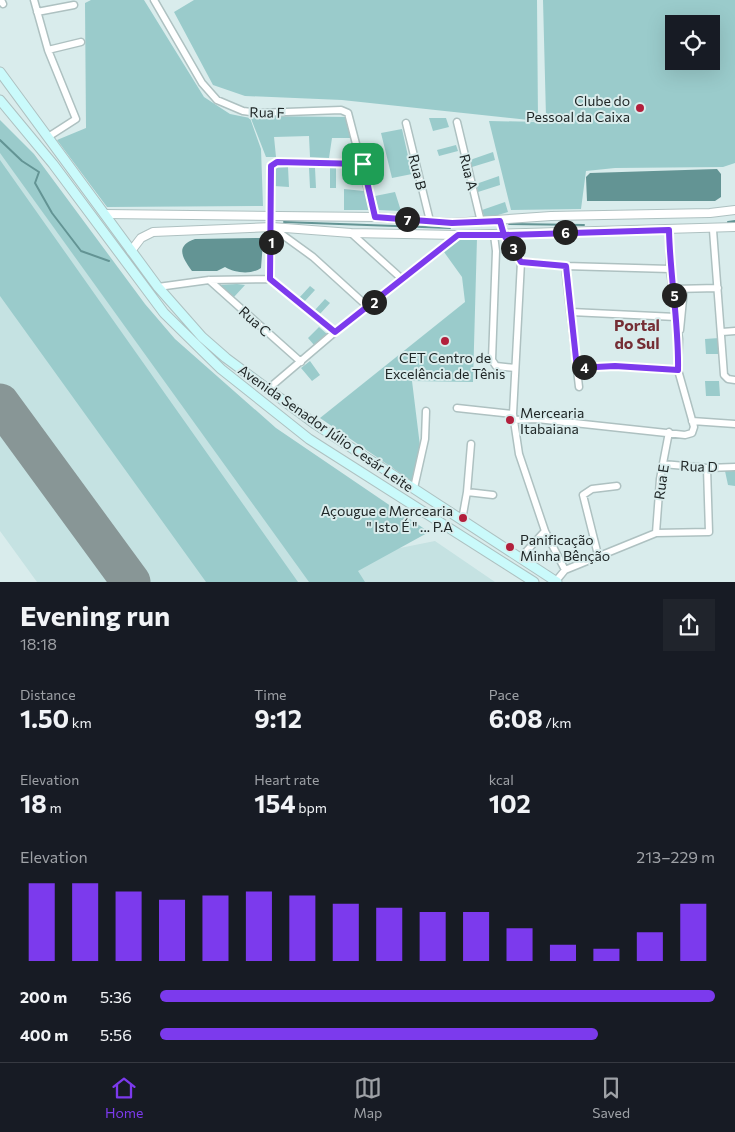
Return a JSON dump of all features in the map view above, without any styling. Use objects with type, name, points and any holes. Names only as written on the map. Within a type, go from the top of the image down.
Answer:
[{"type":"main road","name":"Avenida Senador Júlio Cesár Leite","points":[[0,72],[158,287],[202,337],[226,358],[268,389],[368,458],[521,557],[556,582]]},
{"type":"main road","name":"Avenida Senador Júlio Cesár Leite","points":[[0,100],[53,164],[164,313],[221,369],[303,435],[356,471],[534,582]]},
{"type":"main road","points":[[356,471],[365,467],[368,458]]},
{"type":"main road","points":[[374,482],[376,473],[385,469]]},
{"type":"street","points":[[34,0],[48,50],[76,119],[48,136]]},
{"type":"street","name":"Rua F","points":[[154,0],[202,83],[217,100],[243,111],[258,113],[341,110],[348,113],[363,164]]},
{"type":"street","points":[[38,12],[74,6]]},
{"type":"street","points":[[48,50],[81,42]]},
{"type":"street","name":"Rua A","points":[[457,122],[481,222]]},
{"type":"street","name":"Rua B","points":[[406,123],[430,221]]},
{"type":"street","points":[[270,279],[272,227],[270,171],[273,164],[363,164],[375,217]]},
{"type":"street","points":[[104,214],[375,217],[481,222],[551,216],[710,213],[735,210]]},
{"type":"street","points":[[500,221],[504,235],[521,262],[513,417],[521,463],[545,531],[565,570]]},
{"type":"street","points":[[272,227],[313,257],[368,307]]},
{"type":"street","points":[[131,251],[141,238],[153,232],[272,227],[351,233],[458,235],[713,230],[735,227]]},
{"type":"street","points":[[669,230],[670,269],[679,339]]},
{"type":"street","points":[[713,230],[726,378],[735,380]]},
{"type":"street","points":[[351,233],[402,279]]},
{"type":"street","points":[[268,389],[335,332],[458,235]]},
{"type":"street","points":[[494,235],[496,251],[492,360],[496,366],[515,368]]},
{"type":"street","points":[[521,262],[566,266],[670,269]]},
{"type":"street","points":[[566,266],[579,387]]},
{"type":"street","points":[[158,287],[209,280],[270,279],[335,332]]},
{"type":"street","name":"Rua C","points":[[209,280],[301,362]]},
{"type":"street","points":[[673,289],[718,288]]},
{"type":"street","points":[[457,408],[513,417],[685,435],[692,434],[692,421],[678,370],[684,289]]},
{"type":"street","points":[[571,312],[676,317]]},
{"type":"street","points":[[722,332],[735,331]]},
{"type":"street","points":[[577,368],[615,366],[678,370]]},
{"type":"street","points":[[414,488],[425,439],[426,411]]},
{"type":"street","points":[[692,421],[735,424]]},
{"type":"street","name":"Rua E","points":[[656,533],[657,501],[669,432]]},
{"type":"street","points":[[462,520],[467,492],[471,444]]},
{"type":"street","name":"Rua D","points":[[663,464],[707,468],[735,467]]},
{"type":"street","points":[[556,582],[565,570],[656,533],[709,532],[707,468]]},
{"type":"street","points":[[598,555],[583,496],[592,489],[617,486]]},
{"type":"street","points":[[467,492],[492,495]]},
{"type":"street","points":[[521,557],[545,531]]},
{"type":"street","points":[[521,574],[528,582]]},
{"type":"shaded area","points":[[91,0],[144,0],[204,97],[230,114],[250,118],[261,149],[263,206],[107,207],[57,140],[86,128],[85,3]]},
{"type":"shaded area","points":[[194,0],[537,0],[538,121],[342,100],[245,96],[213,85],[174,12]]},
{"type":"shaded area","name":"Clube do Pessoal da Caixa","points":[[543,0],[735,0],[735,163],[723,167],[615,168],[586,171],[581,209],[511,210],[489,121],[542,122],[546,117]]},
{"type":"shaded area","points":[[250,116],[347,117],[352,138],[332,138],[329,158],[310,157],[309,136],[274,137],[276,157],[266,157]]},
{"type":"shaded area","points":[[429,118],[446,118],[449,127],[433,131]]},
{"type":"shaded area","points":[[0,120],[34,154],[145,304],[175,339],[276,428],[429,532],[358,571],[365,582],[309,582],[0,153]]},
{"type":"shaded area","points":[[0,128],[315,565],[435,541],[495,582],[37,582],[0,531]]},
{"type":"shaded area","points":[[402,129],[412,174],[392,178],[381,133]]},
{"type":"shaded area","points":[[456,145],[458,151],[439,156],[437,150]]},
{"type":"shaded area","points":[[493,152],[495,160],[472,167],[470,160]]},
{"type":"shaded area","points":[[0,160],[298,582],[206,582],[0,296]]},
{"type":"shaded area","points":[[288,167],[289,187],[274,186],[274,168]]},
{"type":"shaded area","points":[[309,168],[315,168],[316,188],[310,188]]},
{"type":"shaded area","points":[[330,168],[336,168],[336,188],[330,188]]},
{"type":"shaded area","points":[[717,169],[721,174],[721,197],[715,201],[587,201],[586,177],[590,173]]},
{"type":"shaded area","points":[[499,176],[500,185],[478,192],[476,184]]},
{"type":"shaded area","points":[[344,189],[364,191],[369,210],[344,210]]},
{"type":"shaded area","points":[[395,192],[401,211],[379,210],[375,196]]},
{"type":"shaded area","points":[[505,202],[508,212],[485,219],[482,210]]},
{"type":"shaded area","points":[[261,238],[263,242],[261,268],[253,272],[238,272],[225,267],[217,271],[192,271],[183,257],[182,252],[185,245],[195,239]]},
{"type":"shaded area","name":"CET Centro de Excelência de Tênis","points":[[462,238],[477,238],[473,382],[412,381],[420,446],[413,482],[320,418],[465,302],[462,277],[444,252]]},
{"type":"shaded area","points":[[219,285],[245,285],[234,297]]},
{"type":"shaded area","points":[[310,286],[315,290],[304,302],[299,298]]},
{"type":"shaded area","points":[[325,299],[330,303],[319,315],[314,311]]},
{"type":"shaded area","points":[[319,327],[327,334],[314,345],[308,338]]},
{"type":"shaded area","points":[[719,338],[720,354],[706,354],[705,339]]},
{"type":"shaded area","points":[[310,361],[320,375],[312,381],[301,368]]},
{"type":"shaded area","points":[[705,381],[719,381],[720,396],[706,396]]},
{"type":"shaded area","points":[[725,471],[735,471],[735,486],[728,485]]},
{"type":"waterway","points":[[0,140],[22,161],[39,172],[35,183],[52,213],[81,251],[109,261]]},
{"type":"waterway","points":[[728,222],[735,221]]},
{"type":"waterway","points":[[284,222],[450,228]]},
{"type":"waterway","points":[[509,224],[584,225]]},
{"type":"runway","points":[[0,403],[131,582]]},
{"type":"place","name":"Clube do Pessoal da Caixa","points":[[640,108]]},
{"type":"place","name":"CET Centro de Excelência de Tênis","points":[[445,341]]},
{"type":"place","name":"Mercearia Itabaiana","points":[[510,420]]},
{"type":"place","name":"Açougue e Mercearia \" Isto É \" ... P.A","points":[[463,518]]},
{"type":"place","name":"Panificação Minha Bênção","points":[[510,547]]},
{"type":"district","name":"Portal do Sul","points":[[637,333]]},
{"type":"route","points":[[363,164],[277,162],[271,166],[270,171],[272,227],[270,279],[335,332],[458,235],[504,235],[521,262],[566,266],[577,368],[615,366],[678,370],[679,339],[670,269],[669,230],[504,235],[500,221],[452,223],[375,217],[363,164]]}]
